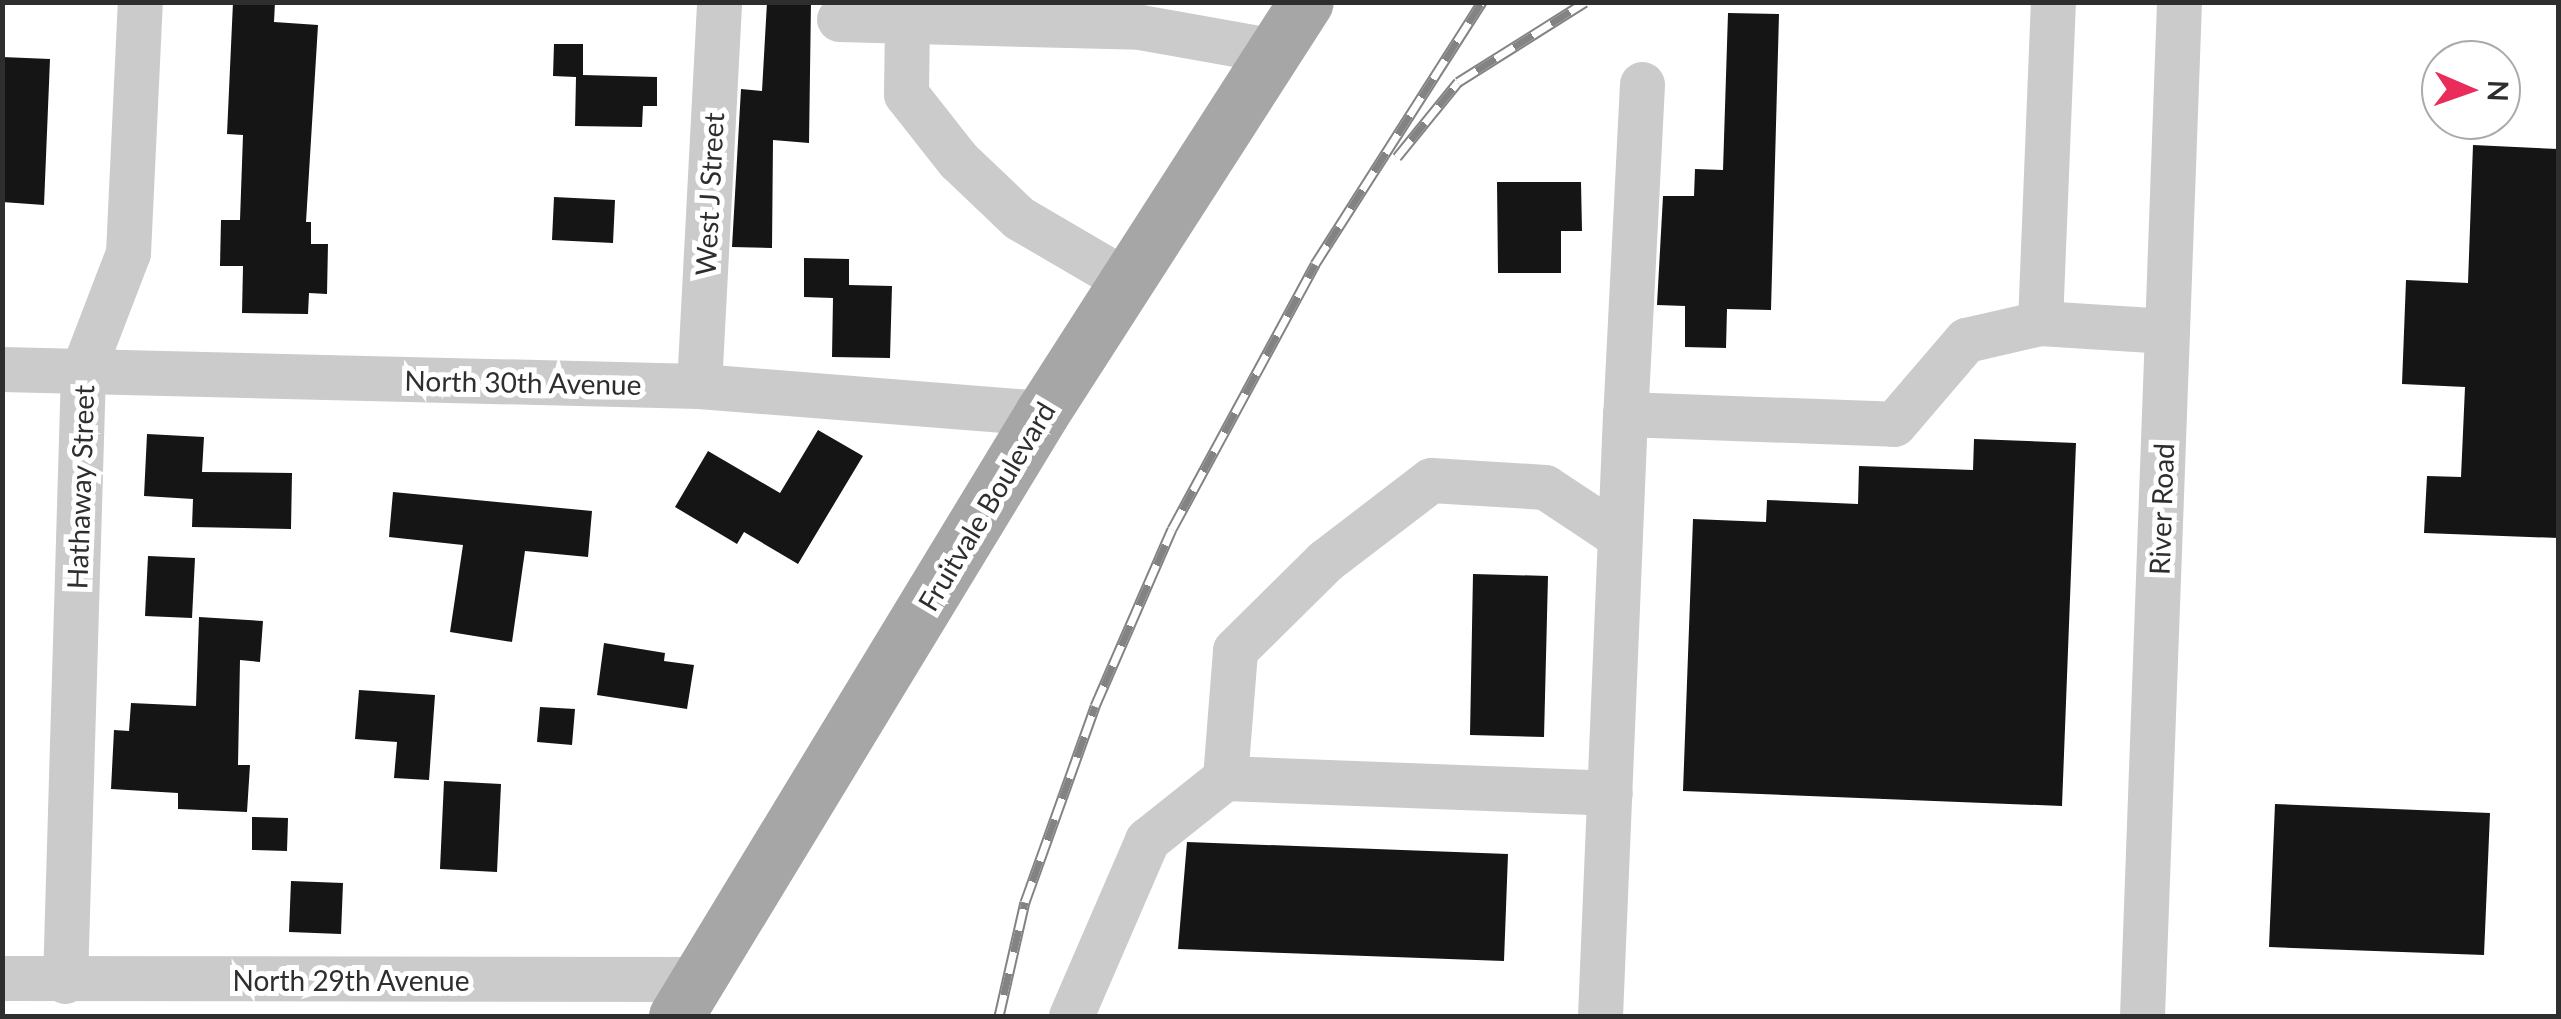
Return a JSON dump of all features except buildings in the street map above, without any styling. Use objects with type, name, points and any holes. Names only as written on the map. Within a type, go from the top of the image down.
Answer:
[{"type":"main road","name":"Fruitvale Boulevard","points":[[688,998],[1042,413],[1306,2]]},
{"type":"street","name":"Hathaway Street","points":[[66,981],[83,370],[128,253],[140,2]]},
{"type":"street","name":"West J Street","points":[[699,386],[719,2]]},
{"type":"street","points":[[2040,323],[2053,2]]},
{"type":"street","name":"River Road","points":[[2142,1016],[2179,2]]},
{"type":"street","points":[[839,19],[1140,27],[1275,51]]},
{"type":"street","points":[[907,20],[906,94],[958,160],[1019,218],[1128,281]]},
{"type":"street","points":[[1619,1016],[1600,1016],[1618,536],[1642,84]]},
{"type":"street","points":[[1625,414],[1894,424],[1966,340],[2040,323],[2167,331]]},
{"type":"street","name":"North 30th Avenue","points":[[2,369],[699,386],[1042,413]]},
{"type":"street","points":[[1225,778],[1235,650],[1326,561],[1431,480],[1545,487],[1618,536]]},
{"type":"street","points":[[1071,1016],[1147,840],[1225,778],[1610,793]]},
{"type":"street","name":"North 29th Avenue","points":[[2,978],[688,998]]},
{"type":"railway","points":[[999,1016],[1025,902],[1095,706],[1172,529],[1315,264],[1482,2]]},
{"type":"railway","points":[[1397,157],[1458,82],[1585,2]]}]
